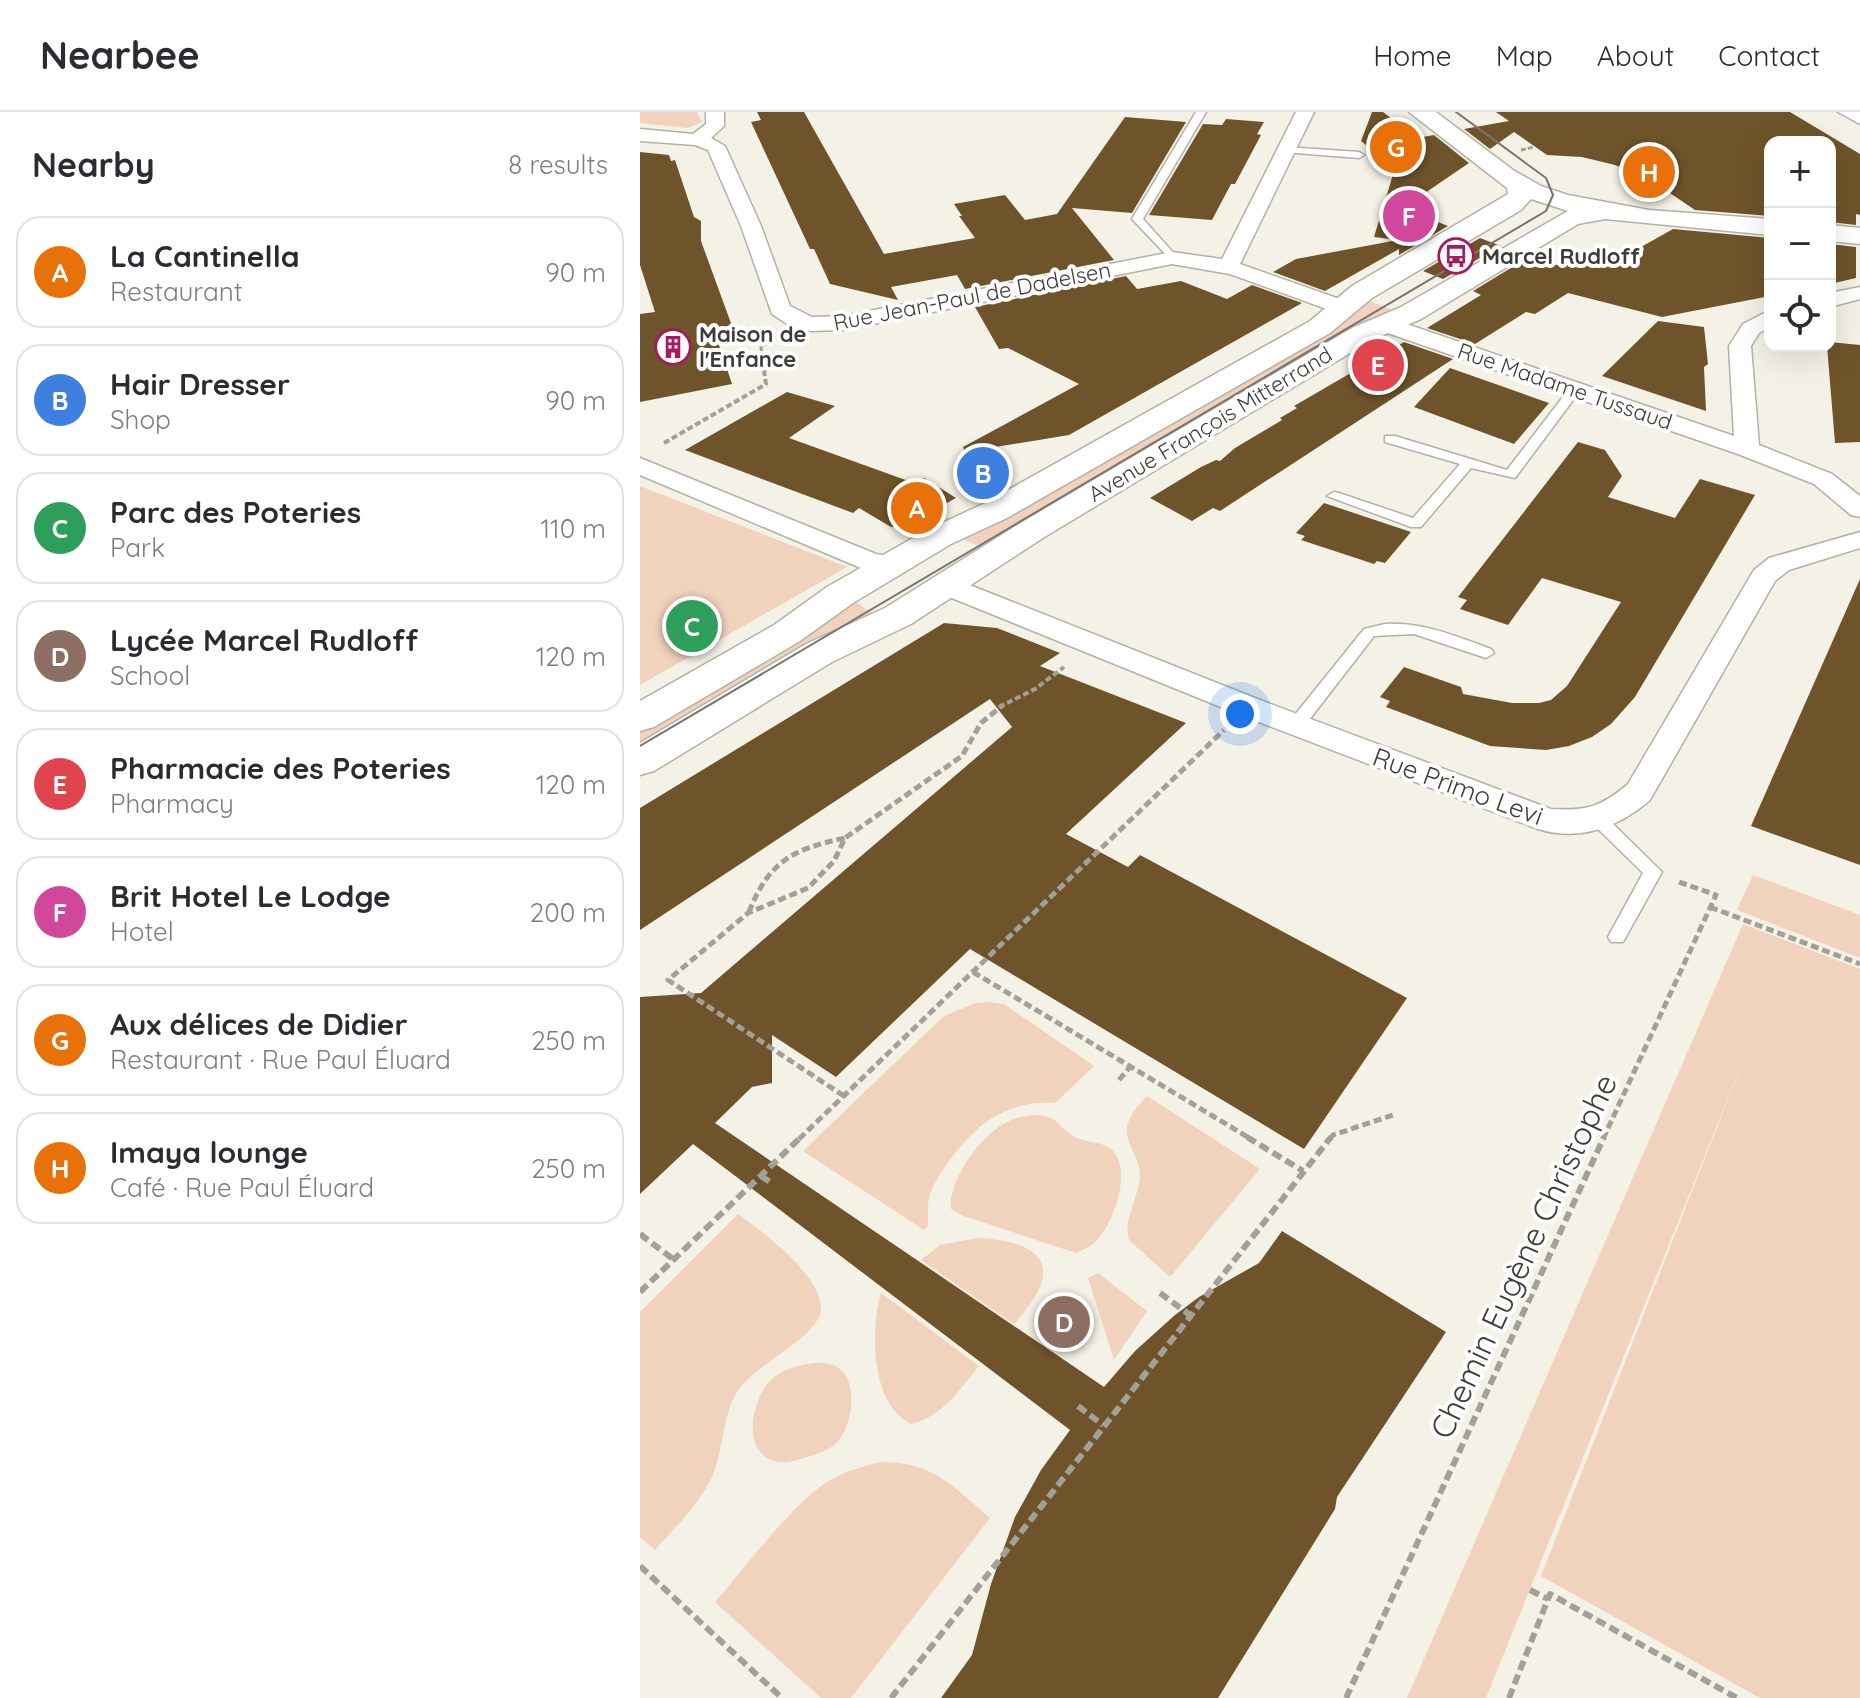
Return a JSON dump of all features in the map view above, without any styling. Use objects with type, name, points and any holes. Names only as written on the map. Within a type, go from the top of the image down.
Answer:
[{"type":"street","points":[[1228,268],[1305,112]]},
{"type":"street","points":[[1421,112],[1519,184],[1561,201],[1607,211],[1764,226]]},
{"type":"street","points":[[1847,112],[1860,119]]},
{"type":"street","points":[[640,135],[697,140],[715,126],[720,113]]},
{"type":"street","name":"Rue Jean-Paul de Dadelsen","points":[[697,140],[716,146],[751,226],[780,309],[795,319],[811,324],[843,323],[1172,258],[1198,259],[1343,308]]},
{"type":"street","name":"Avenue François Mitterrand","points":[[640,718],[787,633],[840,595],[939,537],[995,511],[1320,327],[1362,292],[1512,205],[1521,195],[1519,184]]},
{"type":"street","name":"Avenue François Mitterrand","points":[[640,761],[819,653],[877,627],[1048,521],[1384,324],[1411,313],[1560,223],[1580,215],[1607,211]]},
{"type":"street","points":[[1836,234],[1860,236]]},
{"type":"street","points":[[1836,299],[1860,293]]},
{"type":"street","points":[[1747,449],[1740,346],[1751,329],[1764,321]]},
{"type":"street","name":"Rue Madame Tussaud","points":[[1384,324],[1747,449],[1823,479],[1860,509]]},
{"type":"street","points":[[646,458],[871,562],[893,564],[947,586]]},
{"type":"street","name":"Rue Primo Levi","points":[[947,586],[1249,707],[1549,821],[1598,819],[1617,812],[1639,792],[1764,576],[1779,564],[1860,540]]},
{"type":"lane","points":[[1172,258],[1137,219],[1201,112]]},
{"type":"lane","points":[[1286,150],[1359,155]]},
{"type":"lane","points":[[1390,439],[1510,475],[1576,388]]},
{"type":"lane","points":[[1334,496],[1416,524],[1468,463]]},
{"type":"lane","points":[[1296,725],[1369,632],[1406,626],[1486,653]]},
{"type":"lane","points":[[1598,819],[1653,872],[1617,937]]},
{"type":"path","points":[[1521,150],[1534,147]]},
{"type":"path","points":[[646,458],[766,384],[761,348],[795,319]]},
{"type":"path","points":[[748,913],[762,879],[771,868],[804,849],[845,838],[962,756],[981,723],[996,708],[1035,689],[1091,645]]},
{"type":"path","points":[[640,1292],[1249,707]]},
{"type":"path","points":[[844,1096],[668,980],[748,913],[808,888],[834,861],[845,838]]},
{"type":"path","points":[[1653,872],[1716,895],[1710,907],[1860,964]]},
{"type":"path","name":"Chemin Eugène Christophe","points":[[1346,1698],[1710,907]]},
{"type":"path","points":[[973,972],[1303,1171]]},
{"type":"path","points":[[1119,1080],[1130,1067]]},
{"type":"path","points":[[891,1698],[1333,1135],[1393,1115]]},
{"type":"path","points":[[761,1176],[770,1182]]},
{"type":"path","points":[[640,1234],[673,1259]]},
{"type":"path","points":[[1160,1293],[1190,1315]]},
{"type":"path","points":[[1078,1406],[1103,1425]]},
{"type":"path","points":[[640,1566],[782,1698]]},
{"type":"path","points":[[1530,1590],[1548,1599]]},
{"type":"path","points":[[1509,1698],[1550,1594],[1737,1698]]},
{"type":"shaded area","points":[[640,112],[697,112],[702,122],[688,128],[640,123]]},
{"type":"shaded area","points":[[1362,298],[1400,313],[990,551],[956,536]]},
{"type":"shaded area","points":[[640,486],[847,567],[640,685]]},
{"type":"shaded area","points":[[850,598],[879,618],[640,752],[640,726]]},
{"type":"shaded area","points":[[1753,875],[1860,915],[1860,958],[1737,910]]},
{"type":"shaded area","points":[[1743,924],[1860,969],[1860,1698],[1760,1698],[1541,1576],[1747,1051],[1486,1698],[1407,1698]]},
{"type":"shaded area","points":[[976,1003],[1004,1004],[1094,1066],[1055,1103],[1010,1109],[974,1133],[934,1184],[928,1202],[928,1226],[924,1230],[803,1151],[944,1016]]},
{"type":"shaded area","points":[[1147,1096],[1260,1169],[1170,1277],[1129,1240],[1127,1232],[1140,1174],[1127,1127],[1135,1110]]},
{"type":"shaded area","points":[[1034,1115],[1052,1118],[1075,1137],[1107,1146],[1118,1158],[1121,1184],[1114,1212],[1100,1236],[1076,1253],[951,1209],[955,1185],[978,1146],[1009,1121]]},
{"type":"shaded area","points":[[738,1214],[802,1269],[819,1296],[821,1309],[810,1330],[758,1370],[739,1389],[730,1408],[709,1483],[688,1513],[655,1550],[640,1537],[640,1312]]},
{"type":"shaded area","points":[[978,1238],[1021,1246],[1034,1253],[1041,1263],[1043,1275],[1039,1289],[1014,1324],[921,1260],[940,1245]]},
{"type":"shaded area","points":[[1098,1273],[1147,1311],[1114,1360],[1088,1278]]},
{"type":"shaded area","points":[[881,1293],[979,1366],[941,1409],[911,1424],[898,1414],[881,1384],[875,1327]]},
{"type":"shaded area","points":[[815,1363],[833,1365],[846,1375],[850,1385],[851,1408],[845,1430],[833,1446],[822,1452],[793,1461],[774,1461],[763,1455],[756,1446],[753,1434],[760,1396],[779,1374],[793,1367]]},
{"type":"shaded area","points":[[880,1462],[899,1463],[928,1471],[952,1486],[990,1518],[851,1698],[821,1698],[715,1602],[813,1492],[839,1475]]},
{"type":"building","points":[[757,112],[804,112],[884,254],[975,238],[954,204],[1005,195],[1025,220],[1057,214],[1125,117],[1186,122],[1132,213],[1072,208],[1114,260],[965,289],[957,275],[891,287],[898,300],[830,284],[814,249],[810,249],[751,122],[761,120]]},
{"type":"building","points":[[1372,112],[1383,112],[1417,138],[1434,135],[1469,163],[1403,208],[1448,226],[1399,255],[1399,249],[1325,291],[1273,272],[1296,259],[1398,240],[1374,237],[1395,168],[1361,141]]},
{"type":"building","points":[[1496,112],[1790,112],[1830,136],[1764,136],[1764,216],[1695,210],[1649,179],[1615,165],[1582,157],[1547,155],[1514,132],[1490,149],[1464,129],[1509,121]]},
{"type":"building","points":[[1226,119],[1264,122],[1257,134],[1261,135],[1235,184],[1231,184],[1212,220],[1149,215],[1203,124],[1222,125]]},
{"type":"building","points":[[1836,140],[1860,154],[1860,215],[1856,214],[1856,225],[1836,223]]},
{"type":"building","points":[[640,152],[669,155],[671,161],[675,160],[694,217],[701,221],[701,241],[732,326],[714,330],[732,384],[640,402],[640,314],[655,312],[640,265]]},
{"type":"building","points":[[1673,229],[1764,237],[1764,297],[1662,317],[1568,293],[1535,314],[1526,312],[1475,344],[1427,328],[1481,295],[1473,291],[1529,257],[1556,265],[1620,254],[1641,247]]},
{"type":"building","points":[[1480,238],[1501,246],[1443,279],[1423,271]]},
{"type":"building","points":[[1836,245],[1856,247],[1856,278],[1836,283]]},
{"type":"building","points":[[1126,276],[1137,289],[1181,281],[1227,299],[1252,285],[1302,303],[1069,435],[965,452],[963,447],[1079,384],[1008,348],[999,349],[975,307]]},
{"type":"building","points":[[1658,321],[1704,327],[1708,364],[1704,367],[1706,411],[1602,376]]},
{"type":"building","points":[[1404,342],[1453,359],[1220,511],[1213,508],[1192,521],[1150,498],[1201,467],[1220,461],[1235,448],[1282,420],[1280,418],[1297,408],[1294,406]]},
{"type":"building","points":[[1836,343],[1860,345],[1860,442],[1835,443],[1827,352],[1836,352]]},
{"type":"building","points":[[1450,368],[1549,403],[1514,444],[1414,407]]},
{"type":"building","points":[[787,392],[835,406],[789,438],[914,483],[924,478],[956,498],[906,526],[891,527],[859,508],[853,513],[685,450]]},
{"type":"building","points":[[1578,442],[1605,450],[1622,476],[1608,497],[1675,518],[1700,479],[1755,495],[1635,697],[1611,724],[1592,737],[1569,746],[1546,750],[1490,746],[1386,707],[1390,701],[1380,697],[1404,667],[1461,687],[1463,694],[1512,703],[1551,700],[1567,686],[1621,602],[1542,578],[1508,625],[1460,609],[1467,600],[1458,597]]},
{"type":"building","points":[[1324,503],[1411,532],[1385,563],[1377,561],[1374,564],[1301,540],[1305,536],[1296,533]]},
{"type":"building","points":[[1860,579],[1860,865],[1751,826]]},
{"type":"building","points":[[944,623],[997,628],[1060,653],[1040,666],[1186,723],[1066,834],[1128,867],[1140,855],[1407,998],[1304,1149],[970,949],[836,1077],[772,1035],[772,1083],[752,1087],[715,1123],[1104,1387],[1135,1351],[1175,1315],[1199,1297],[1259,1263],[1282,1231],[1446,1332],[1337,1497],[1335,1509],[1218,1698],[941,1698],[972,1655],[991,1584],[1015,1517],[1041,1470],[1070,1430],[693,1144],[640,1194],[640,997],[701,993],[1012,727],[990,699],[640,930],[640,808]]},
{"type":"tram line","points":[[640,746],[1546,211],[1553,195],[1546,178],[1456,112]]},
{"type":"place","name":"Aux délices de Didier","points":[[1396,147]]},
{"type":"place","name":"Imaya lounge","points":[[1649,172]]},
{"type":"place","name":"Brit Hotel Le Lodge","points":[[1409,216]]},
{"type":"place","name":"Marcel Rudloff","points":[[1456,256]]},
{"type":"place","name":"Maison de l'Enfance","points":[[673,347]]},
{"type":"place","name":"Pharmacie des Poteries","points":[[1378,365]]},
{"type":"place","name":"Hair Dresser","points":[[983,473]]},
{"type":"place","name":"La Cantinella","points":[[917,508]]},
{"type":"place","name":"Parc des Poteries","points":[[692,626]]},
{"type":"place","name":"Lycée Marcel Rudloff","points":[[1064,1322]]}]
